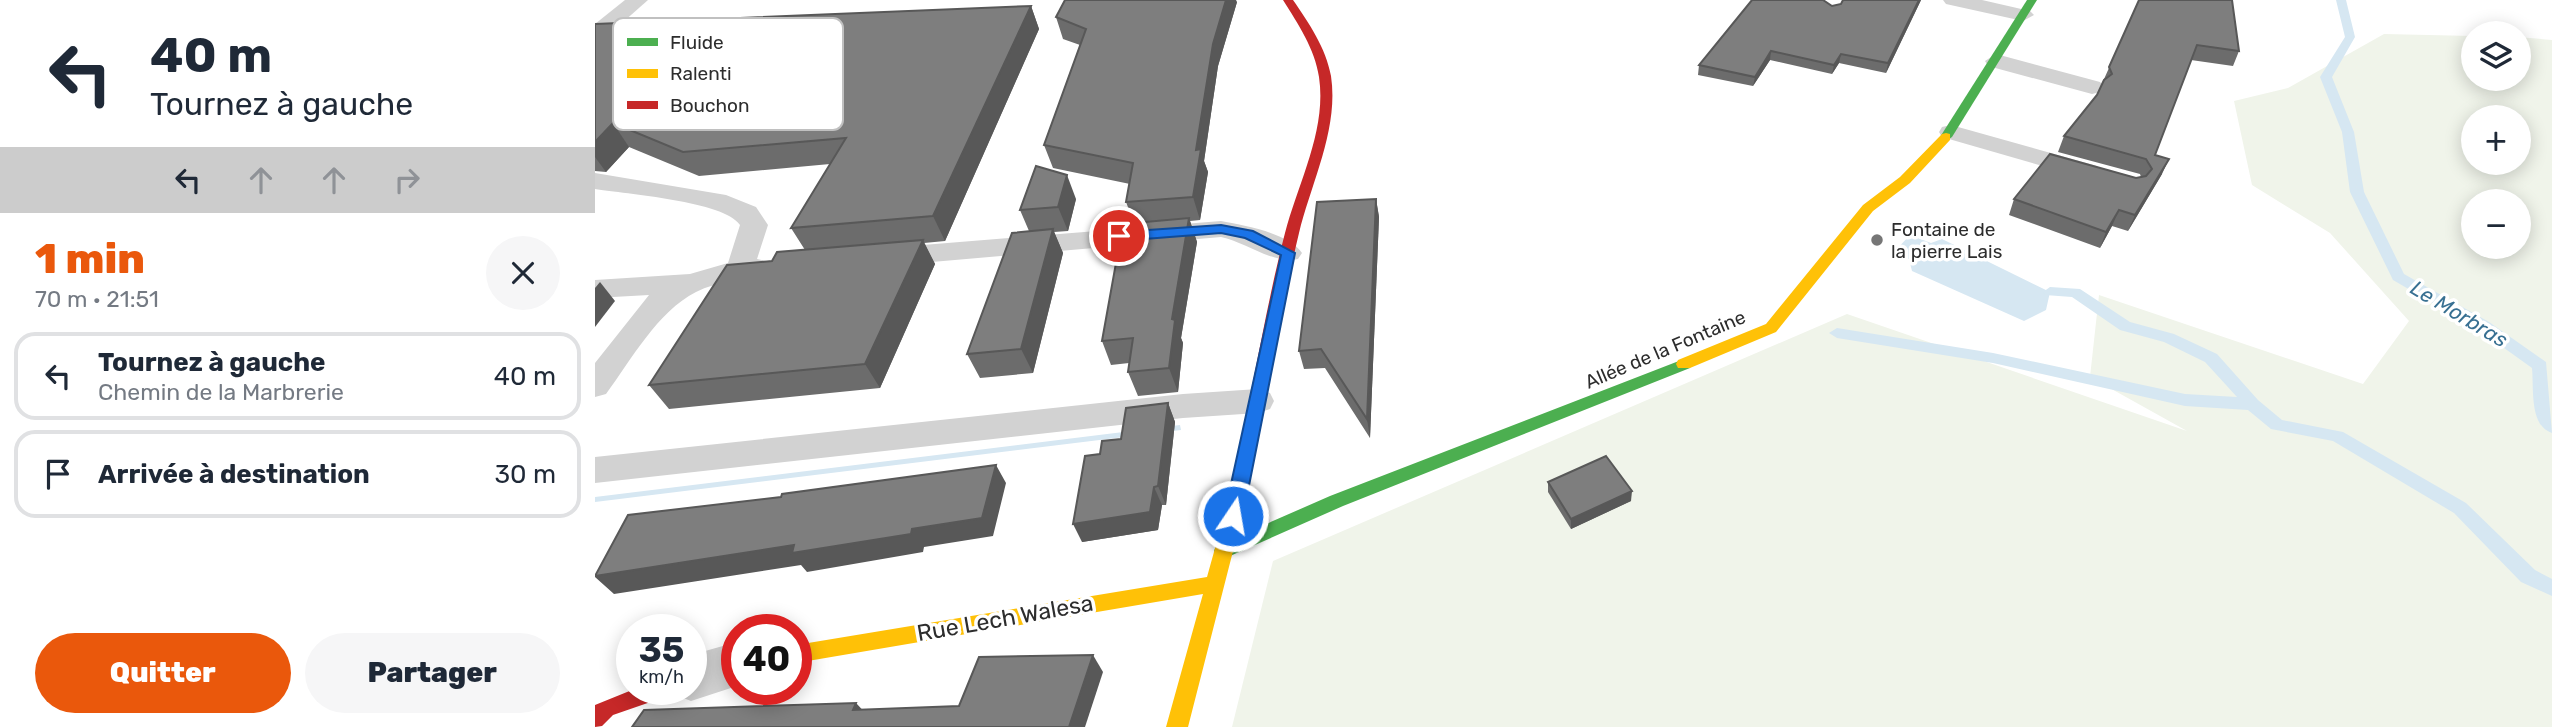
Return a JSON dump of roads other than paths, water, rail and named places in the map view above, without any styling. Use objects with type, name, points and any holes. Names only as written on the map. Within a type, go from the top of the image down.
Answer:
[{"type":"street","points":[[1177,727],[1223,551],[1258,401],[1288,253],[1326,114],[1326,84],[1318,53],[1288,0]]},
{"type":"street","name":"Allée de la Fontaine","points":[[1223,551],[1302,514],[1582,407],[1771,328],[1868,208],[1905,180],[1951,132],[2028,7]]},
{"type":"street","name":"Rue Lech Walesa","points":[[812,651],[1214,583]]},
{"type":"street","points":[[595,719],[605,708],[616,704]]},
{"type":"lane","points":[[616,18],[638,0]]},
{"type":"lane","points":[[1953,0],[2028,7]]},
{"type":"lane","points":[[597,33],[613,20]]},
{"type":"lane","points":[[1996,61],[2092,87]]},
{"type":"lane","points":[[1951,132],[2117,179]]},
{"type":"lane","points":[[595,181],[717,201],[746,213],[754,225],[740,270]]},
{"type":"lane","points":[[862,259],[1221,229],[1248,234],[1288,253]]},
{"type":"lane","points":[[595,289],[691,283],[740,270],[794,265]]},
{"type":"lane","points":[[595,386],[659,302],[691,283]]},
{"type":"lane","points":[[595,470],[1169,407],[1258,401]]},
{"type":"water","points":[[1910,235],[1931,243],[1942,239],[2050,292],[2046,310],[2024,321],[1912,271],[1909,259],[1894,252]]},
{"type":"water","points":[[1180,425],[1181,430],[595,502],[595,497]]},
{"type":"waterway","name":"Le Morbras","points":[[2341,0],[2350,37],[2326,77],[2348,132],[2357,192],[2398,277],[2484,326],[2540,366],[2544,416],[2552,427]]},
{"type":"waterway","points":[[2050,292],[2075,292],[2125,326],[2169,338],[2211,358],[2252,404]]},
{"type":"waterway","points":[[1837,333],[1993,358],[2185,400],[2252,404]]},
{"type":"waterway","points":[[2252,404],[2277,425],[2337,436],[2460,508],[2528,576],[2552,588]]},
{"type":"place","name":"Fontaine de la pierre Lais","points":[[1877,240]]}]
